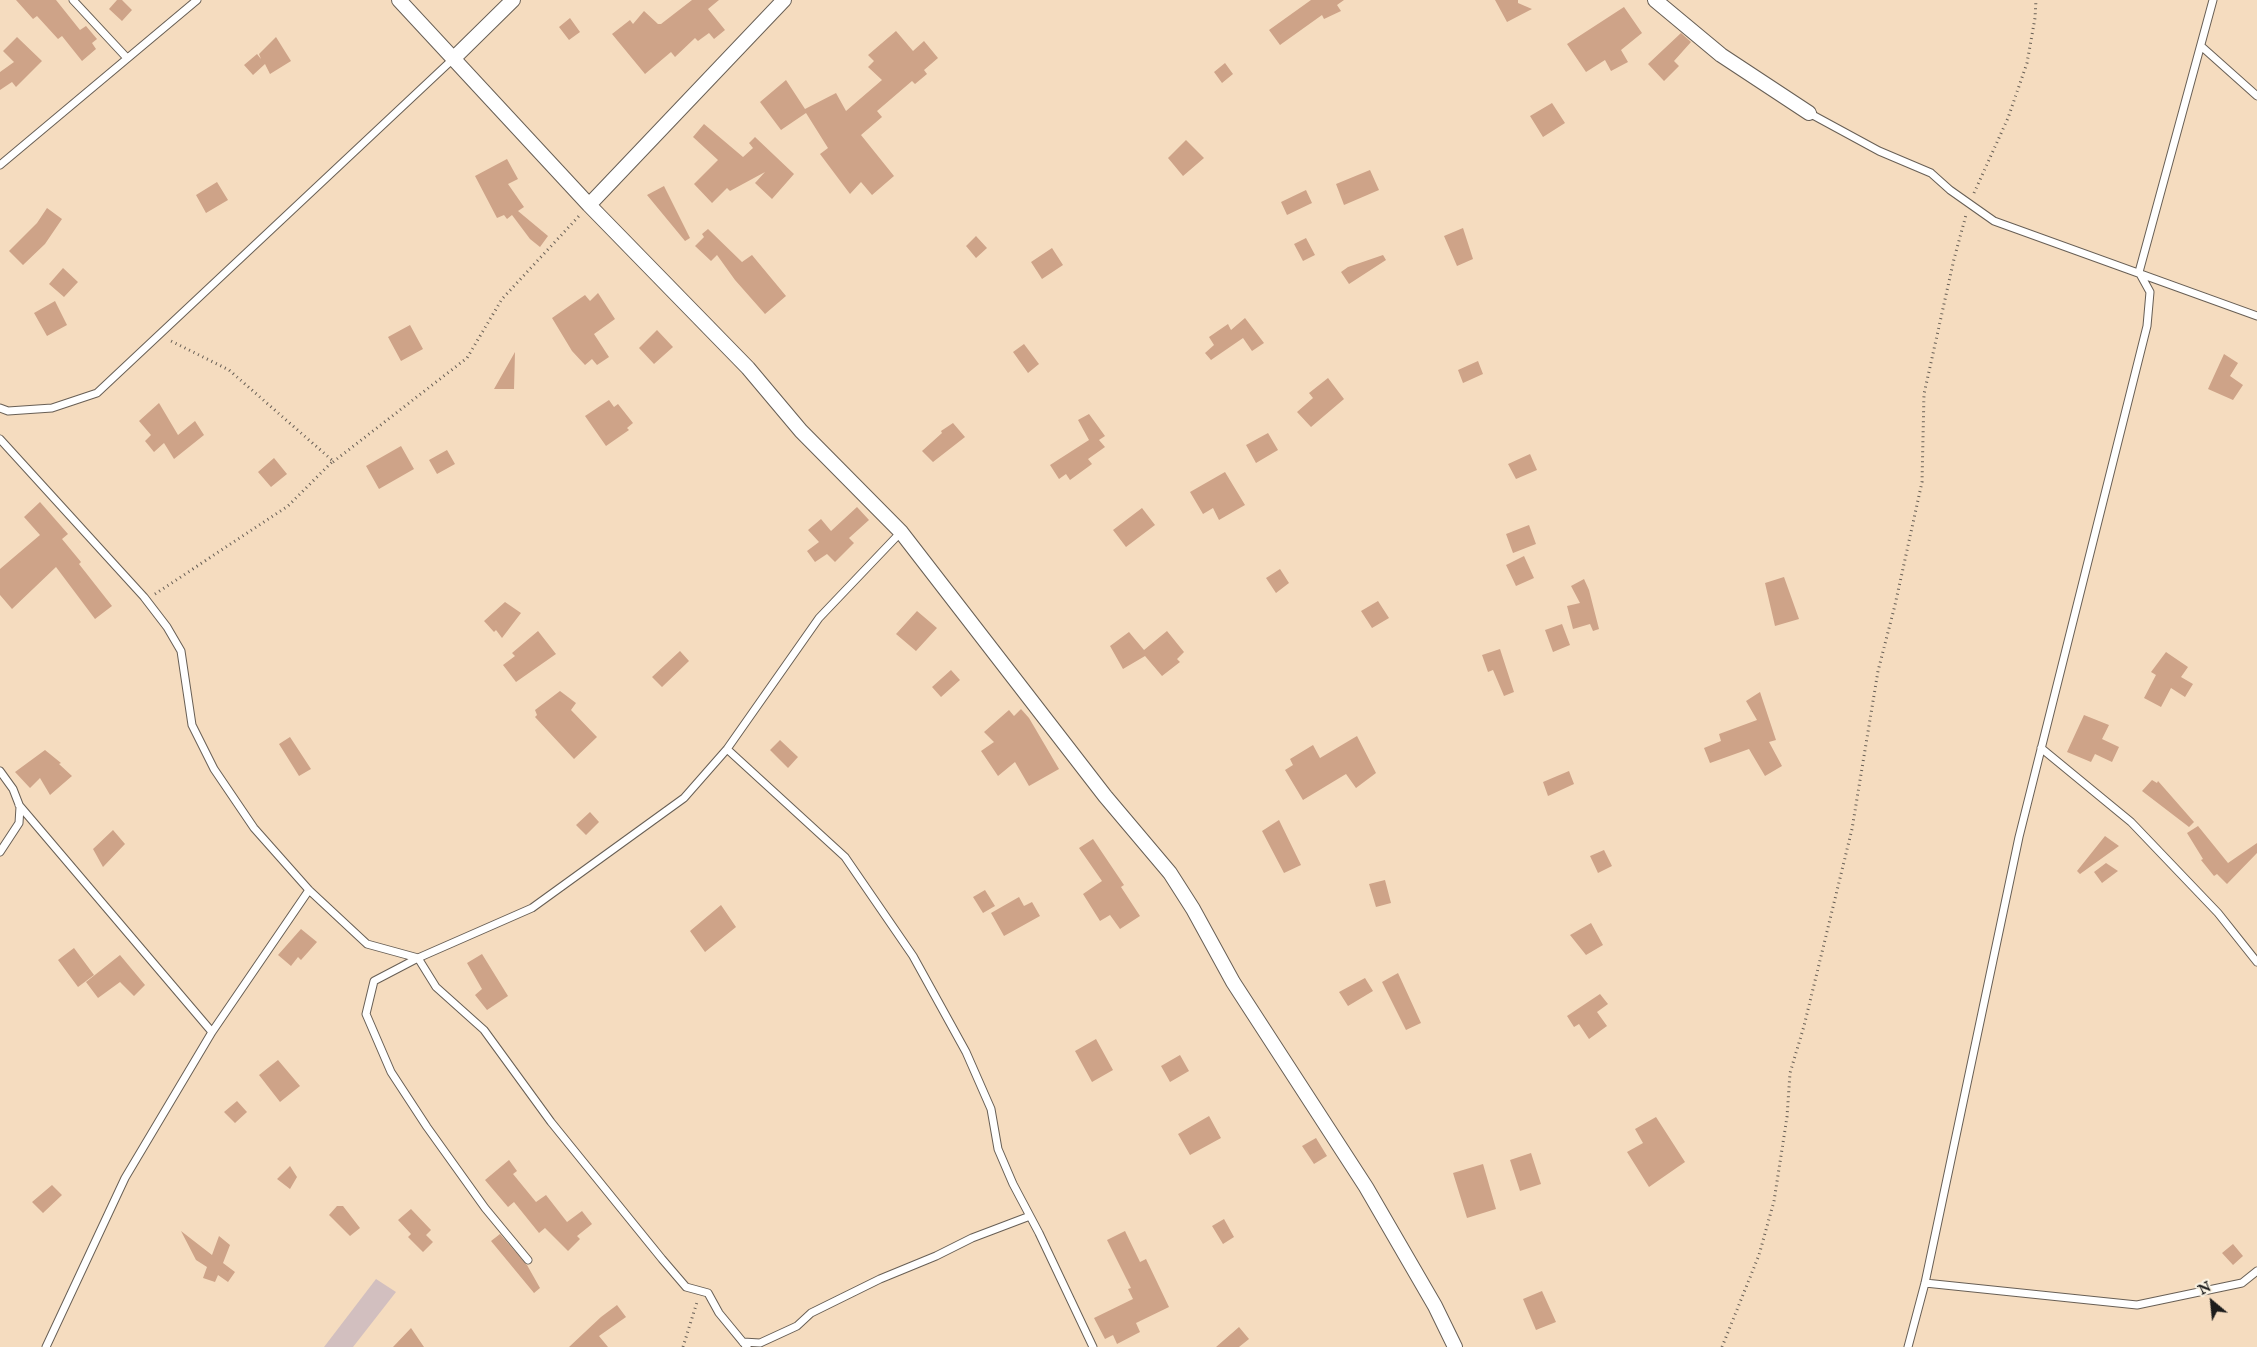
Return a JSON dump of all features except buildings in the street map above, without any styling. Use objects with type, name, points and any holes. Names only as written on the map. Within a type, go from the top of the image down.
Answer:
[{"type":"street","points":[[399,0],[589,205],[748,368],[801,431],[901,532],[1105,796],[1170,872],[1193,909],[1232,982],[1366,1187],[1435,1306],[1455,1347]]},
{"type":"street","points":[[453,59],[513,0]]},
{"type":"street","points":[[589,205],[784,0]]},
{"type":"street","points":[[1655,0],[1720,54],[1810,114]]},
{"type":"lane","points":[[73,0],[127,58]]},
{"type":"lane","points":[[0,165],[197,0]]},
{"type":"lane","points":[[1908,1347],[1925,1283],[2017,847],[2147,326],[2150,292],[2139,272],[2213,0]]},
{"type":"lane","points":[[2201,46],[2257,96]]},
{"type":"lane","points":[[0,408],[8,411],[52,408],[97,393],[453,59]]},
{"type":"lane","points":[[1810,114],[1879,151],[1931,173],[1950,190],[1994,221],[2257,316]]},
{"type":"lane","points":[[0,440],[146,600],[181,651],[192,725],[214,769],[254,828],[309,890],[367,944],[418,958],[436,986],[484,1030],[551,1122],[662,1259],[686,1287],[708,1293],[719,1313],[745,1344],[760,1343],[797,1326],[811,1313],[880,1278],[936,1256],[972,1238],[1030,1216]]},
{"type":"lane","points":[[528,1260],[485,1208],[427,1127],[391,1072],[366,1014],[374,981],[418,958],[532,908],[684,798],[726,749],[819,618],[901,532]]},
{"type":"lane","points":[[2041,748],[2131,822],[2218,913],[2257,962]]},
{"type":"lane","points":[[726,749],[845,857],[912,956],[966,1052],[991,1109],[998,1149],[1013,1184],[1093,1347]]},
{"type":"lane","points":[[0,771],[13,789],[19,805],[212,1032]]},
{"type":"lane","points":[[0,852],[19,823],[19,805]]},
{"type":"lane","points":[[46,1347],[125,1178],[212,1032],[309,890]]},
{"type":"lane","points":[[1925,1283],[2137,1305],[2242,1283],[2257,1271]]},
{"type":"path","points":[[1722,1347],[1759,1255],[1774,1201],[1787,1117],[1790,1073],[1804,1026],[1852,829],[1878,671],[1895,605],[1922,482],[1924,394],[1954,259],[1970,204],[2008,118],[2027,63],[2036,18],[2036,0]]},
{"type":"path","points":[[327,467],[466,358],[502,299],[589,205]]},
{"type":"path","points":[[146,600],[288,506],[333,461],[229,370],[160,335]]},
{"type":"path","points":[[683,1347],[700,1291]]},
{"type":"shaded area","points":[[376,1279],[396,1292],[353,1347],[324,1347]]}]
